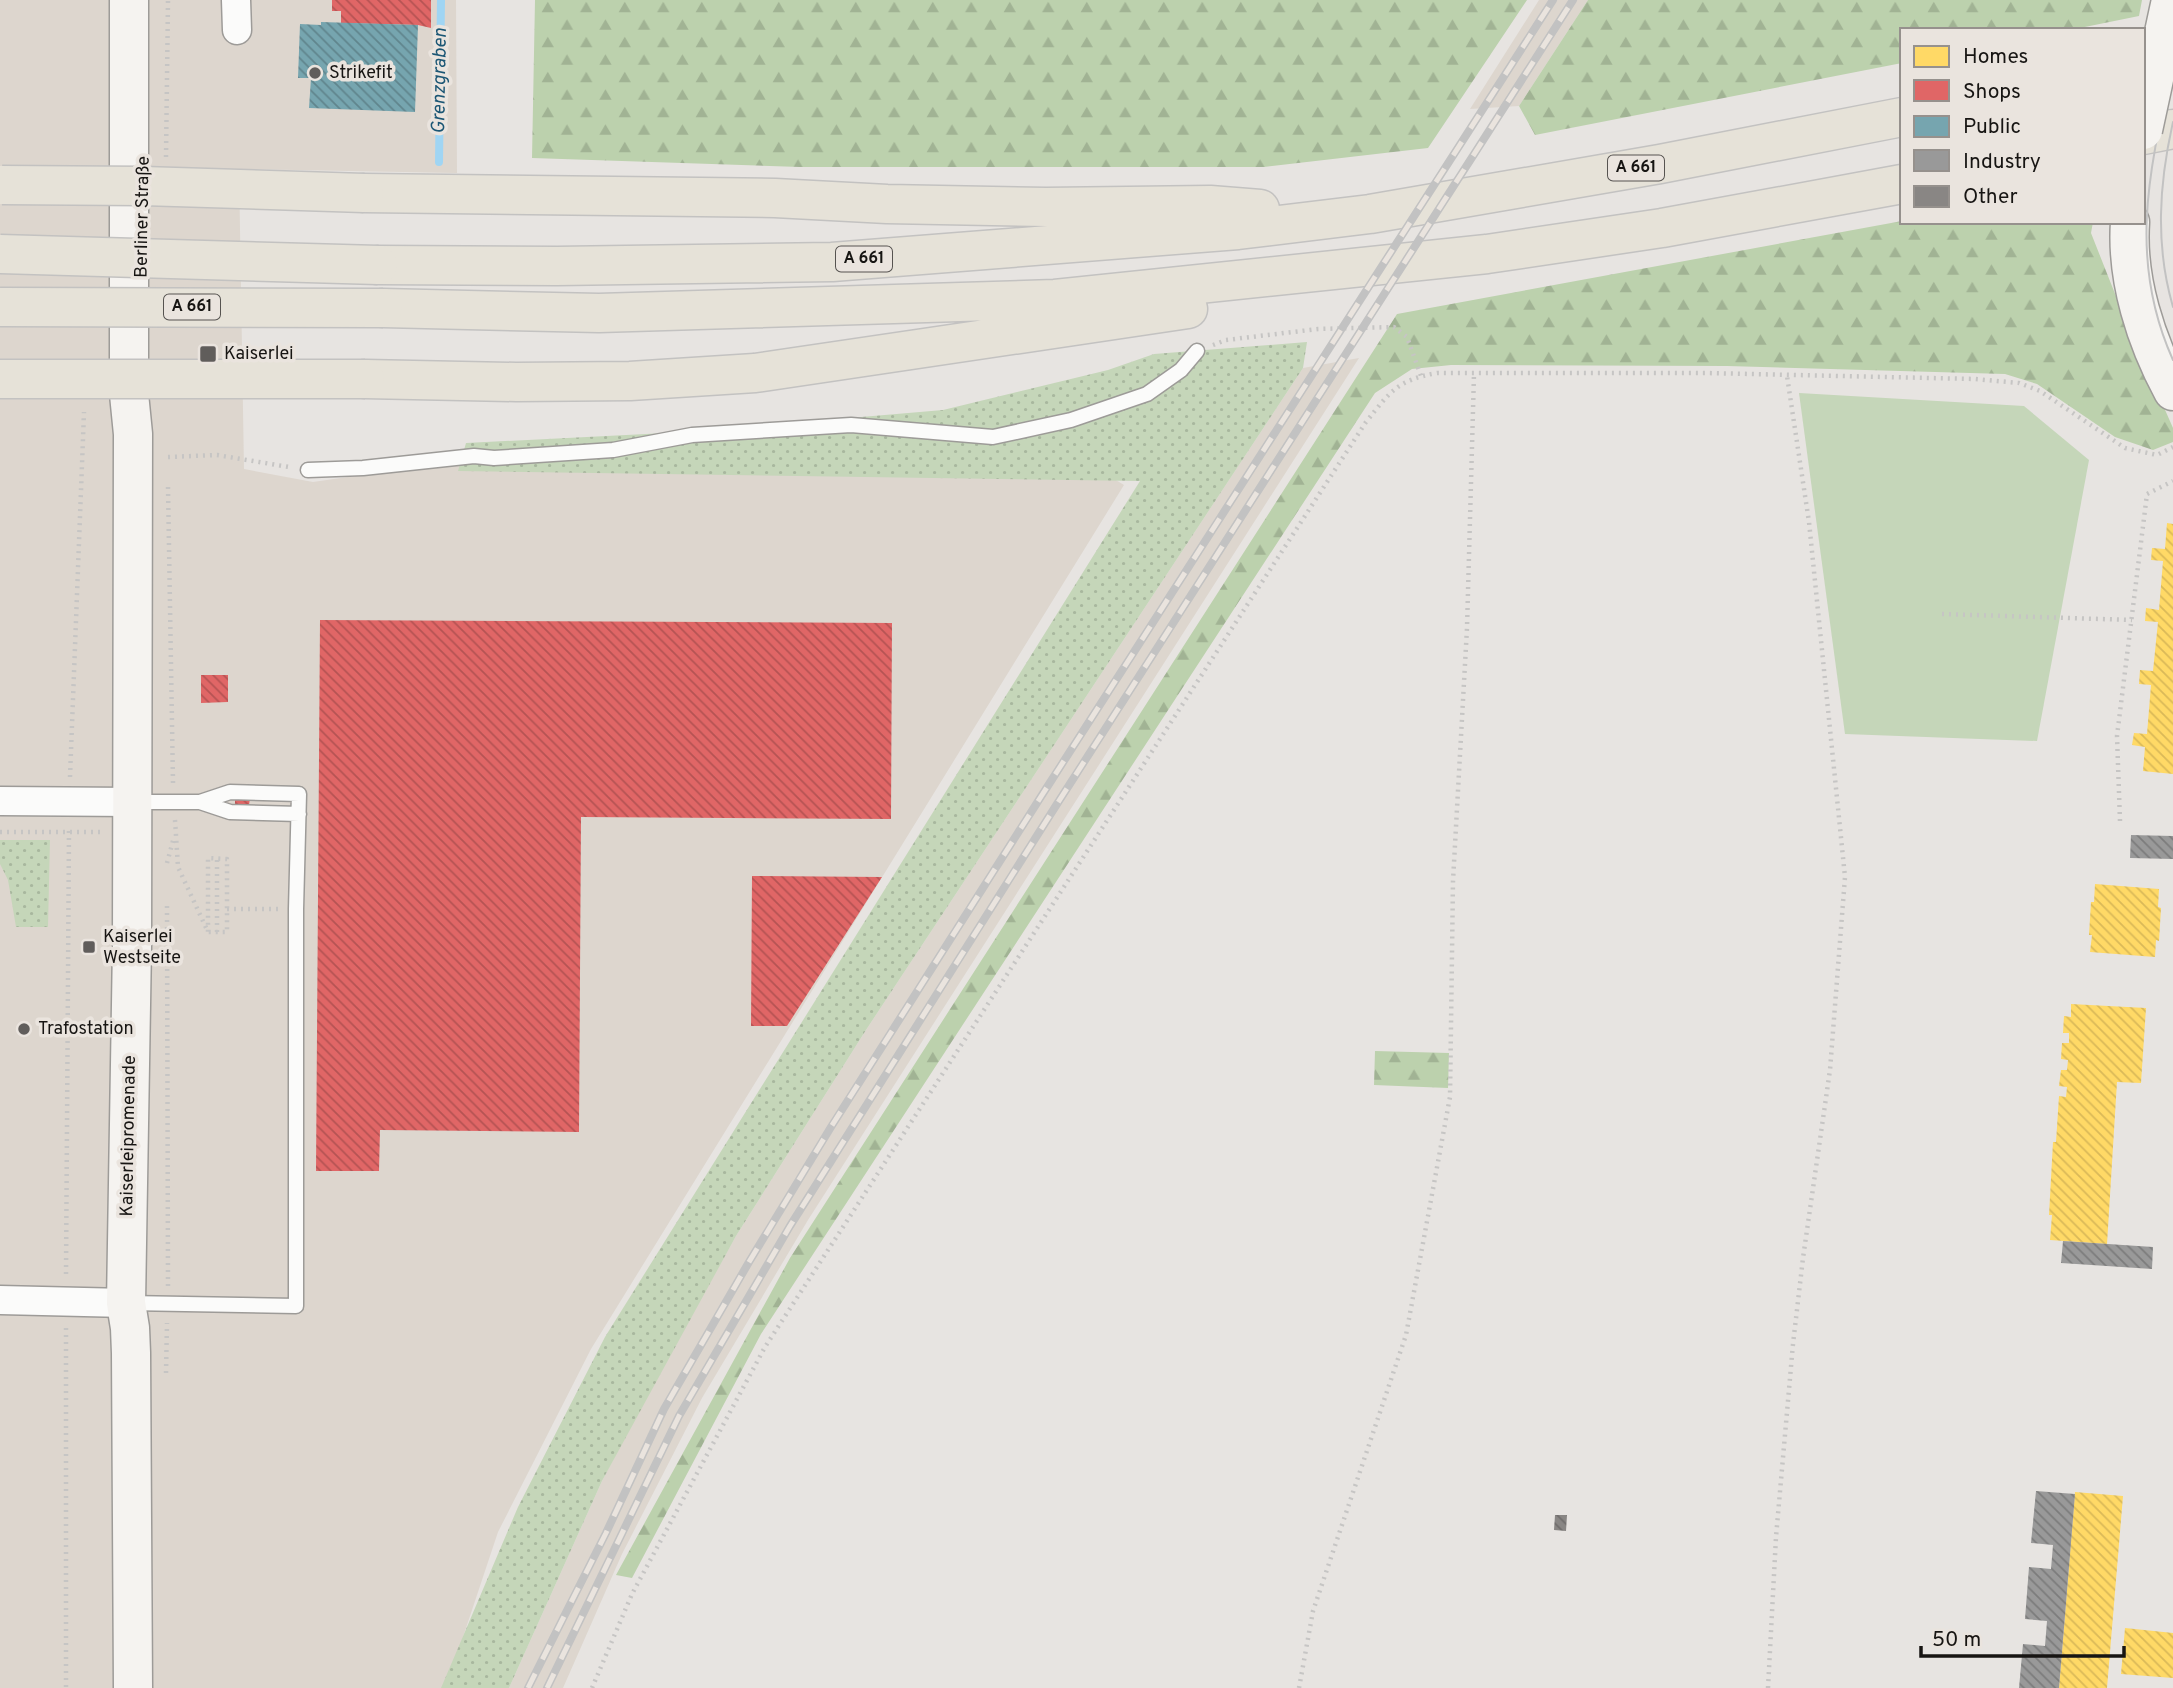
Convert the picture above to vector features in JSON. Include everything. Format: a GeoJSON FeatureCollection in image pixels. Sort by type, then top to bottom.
{"type":"FeatureCollection","features":[{"type":"Feature","properties":{"kind":"highway"},"geometry":{"type":"LineString","coordinates":[[2145,67],[2173,60]]}},
{"type":"Feature","properties":{"kind":"highway","name":"A 661"},"geometry":{"type":"LineString","coordinates":[[0,254],[378,265],[557,266],[832,262],[1238,230],[1349,216],[1660,164],[1900,117]]}},
{"type":"Feature","properties":{"kind":"highway"},"geometry":{"type":"LineString","coordinates":[[2145,133],[2173,129]]}},
{"type":"Feature","properties":{"kind":"highway","name":"A 661"},"geometry":{"type":"LineString","coordinates":[[0,307],[383,308],[600,313],[1055,299],[1487,254],[1662,228],[1900,184]]}},
{"type":"Feature","properties":{"kind":"highway","name":"A 661"},"geometry":{"type":"LineString","coordinates":[[0,185],[775,198],[887,205],[1210,205],[1349,216]]}},
{"type":"Feature","properties":{"kind":"highway","name":"A 661"},"geometry":{"type":"LineString","coordinates":[[0,379],[365,379],[516,382],[630,380],[755,373],[1170,313],[1268,292],[1353,269]]}},
{"type":"Feature","properties":{"kind":"main road","name":"Berliner Straße"},"geometry":{"type":"LineString","coordinates":[[129,0],[129,394],[133,434],[132,802]]}},
{"type":"Feature","properties":{"kind":"main road","name":"Berliner Straße"},"geometry":{"type":"LineString","coordinates":[[133,434],[140,394],[145,0]]}},
{"type":"Feature","properties":{"kind":"main road"},"geometry":{"type":"LineString","coordinates":[[2145,124],[2171,0]]}},
{"type":"Feature","properties":{"kind":"main road"},"geometry":{"type":"LineString","coordinates":[[2130,224],[2131,263],[2141,315],[2158,363],[2173,391]]}},
{"type":"Feature","properties":{"kind":"main road","name":"Kaiserleipromenade"},"geometry":{"type":"LineString","coordinates":[[132,802],[126,1303],[131,1340],[133,1688]]}},
{"type":"Feature","properties":{"kind":"main road","name":"Kaiserleipromenade"},"geometry":{"type":"LineString","coordinates":[[111,1688],[114,1362],[126,1303]]}},
{"type":"Feature","properties":{"kind":"street"},"geometry":{"type":"LineString","coordinates":[[236,0],[237,30]]}},
{"type":"Feature","properties":{"kind":"street"},"geometry":{"type":"LineString","coordinates":[[0,802],[132,802]]}},
{"type":"Feature","properties":{"kind":"street"},"geometry":{"type":"LineString","coordinates":[[0,1300],[126,1303]]}},
{"type":"Feature","properties":{"kind":"lane"},"geometry":{"type":"LineString","coordinates":[[308,470],[363,468],[474,456],[494,458],[613,450],[692,435],[851,425],[993,437],[1071,420],[1147,394],[1181,370],[1197,351]]}},
{"type":"Feature","properties":{"kind":"lane"},"geometry":{"type":"LineString","coordinates":[[126,1303],[296,1306],[296,909],[299,793],[230,792],[200,802],[132,802]]}},
{"type":"Feature","properties":{"kind":"lane"},"geometry":{"type":"LineString","coordinates":[[200,802],[230,812],[299,814]]}},
{"type":"Feature","properties":{"kind":"path"},"geometry":{"type":"LineString","coordinates":[[1197,351],[1226,340],[1318,330],[1394,327],[1407,337],[1421,376]]}},
{"type":"Feature","properties":{"kind":"path"},"geometry":{"type":"LineString","coordinates":[[592,1688],[632,1594],[765,1348],[1366,422],[1392,389],[1421,376],[1437,373],[1706,373],[1975,379],[2019,383],[2040,391],[2125,448],[2157,454],[2173,447]]}},
{"type":"Feature","properties":{"kind":"path"},"geometry":{"type":"LineString","coordinates":[[1299,1688],[1312,1611],[1406,1335],[1450,1097],[1453,881],[1467,628],[1474,374]]}},
{"type":"Feature","properties":{"kind":"path"},"geometry":{"type":"LineString","coordinates":[[1768,1688],[1776,1537],[1793,1344],[1830,1070],[1845,877],[1809,522],[1787,376]]}},
{"type":"Feature","properties":{"kind":"path"},"geometry":{"type":"LineString","coordinates":[[168,457],[217,455],[308,470]]}},
{"type":"Feature","properties":{"kind":"path"},"geometry":{"type":"LineString","coordinates":[[2120,821],[2117,736],[2147,494],[2173,481]]}},
{"type":"Feature","properties":{"kind":"path"},"geometry":{"type":"LineString","coordinates":[[168,484],[172,768]]}},
{"type":"Feature","properties":{"kind":"path"},"geometry":{"type":"LineString","coordinates":[[1942,614],[2132,620]]}},
{"type":"Feature","properties":{"kind":"path"},"geometry":{"type":"LineString","coordinates":[[0,832],[95,832]]}},
{"type":"Feature","properties":{"kind":"path"},"geometry":{"type":"LineString","coordinates":[[66,1688],[69,832]]}},
{"type":"Feature","properties":{"kind":"path"},"geometry":{"type":"LineString","coordinates":[[167,876],[167,863],[176,833],[178,867],[208,932]]}},
{"type":"Feature","properties":{"kind":"path"},"geometry":{"type":"LineString","coordinates":[[208,859],[227,859],[227,932],[208,932],[208,859]]}},
{"type":"Feature","properties":{"kind":"path"},"geometry":{"type":"LineString","coordinates":[[217,859],[217,932]]}},
{"type":"Feature","properties":{"kind":"path"},"geometry":{"type":"LineString","coordinates":[[166,1383],[167,904]]}},
{"type":"Feature","properties":{"kind":"path"},"geometry":{"type":"LineString","coordinates":[[227,909],[296,909]]}},
{"type":"Feature","properties":{"kind":"shaded area"},"geometry":{"type":"Polygon","coordinates":[[[0,0],[456,0],[457,173],[239,169],[244,469],[313,482],[460,461],[1073,454],[1124,485],[591,1349],[498,1532],[446,1688],[0,1688],[0,0]]]}},
{"type":"Feature","properties":{"kind":"shaded area"},"geometry":{"type":"Polygon","coordinates":[[[1539,0],[1588,0],[1519,106],[1470,109],[1539,0]]]}},
{"type":"Feature","properties":{"kind":"shaded area"},"geometry":{"type":"Polygon","coordinates":[[[1359,358],[808,1220],[702,1398],[622,1554],[563,1688],[509,1688],[602,1481],[666,1360],[736,1236],[866,1030],[1303,368],[1359,358]]]}},
{"type":"Feature","properties":{"kind":"green space"},"geometry":{"type":"Polygon","coordinates":[[[535,0],[1527,0],[1428,148],[1264,167],[800,167],[532,158],[535,0]]]}},
{"type":"Feature","properties":{"kind":"green space"},"geometry":{"type":"Polygon","coordinates":[[[1588,0],[2142,0],[2139,16],[2080,28],[1900,28],[1900,63],[1535,135],[1519,106],[1588,0]]]}},
{"type":"Feature","properties":{"kind":"green space"},"geometry":{"type":"Polygon","coordinates":[[[1900,221],[1900,224],[2093,224],[2091,233],[2173,428],[2173,442],[2153,450],[2115,437],[2037,384],[2005,374],[1727,366],[1451,365],[1412,369],[1375,393],[761,1334],[632,1578],[616,1575],[790,1258],[1397,314],[1900,221]]]}},
{"type":"Feature","properties":{"kind":"green space"},"geometry":{"type":"Polygon","coordinates":[[[1307,342],[1303,368],[866,1030],[736,1236],[602,1481],[509,1688],[441,1688],[518,1507],[605,1337],[1140,481],[458,471],[466,443],[685,432],[943,410],[1108,370],[1154,354],[1307,342]]]}},
{"type":"Feature","properties":{"kind":"green space"},"geometry":{"type":"Polygon","coordinates":[[[1799,393],[2024,406],[2089,460],[2037,741],[1845,734],[1799,393]]]}},
{"type":"Feature","properties":{"kind":"green space"},"geometry":{"type":"Polygon","coordinates":[[[0,840],[50,840],[48,927],[16,927],[8,880],[0,864],[0,840]]]}},
{"type":"Feature","properties":{"kind":"green space"},"geometry":{"type":"Polygon","coordinates":[[[1375,1051],[1449,1053],[1448,1088],[1374,1085],[1375,1051]]]}},
{"type":"Feature","properties":{"kind":"building: Homes"},"geometry":{"type":"Polygon","coordinates":[[[2167,523],[2173,524],[2173,774],[2143,771],[2145,747],[2132,745],[2134,733],[2147,734],[2151,685],[2139,684],[2140,670],[2153,671],[2158,622],[2145,621],[2146,608],[2159,610],[2163,561],[2151,560],[2152,548],[2165,549],[2167,523]]]}},
{"type":"Feature","properties":{"kind":"building: Homes"},"geometry":{"type":"Polygon","coordinates":[[[2095,884],[2159,889],[2158,907],[2161,908],[2155,957],[2090,952],[2091,902],[2094,902],[2095,884]]]}},
{"type":"Feature","properties":{"kind":"building: Homes"},"geometry":{"type":"Polygon","coordinates":[[[2071,1004],[2146,1008],[2141,1083],[2117,1082],[2107,1244],[2050,1240],[2053,1142],[2056,1142],[2059,1096],[2066,1097],[2067,1087],[2059,1086],[2061,1070],[2067,1070],[2068,1060],[2061,1059],[2062,1043],[2069,1043],[2069,1033],[2063,1033],[2064,1016],[2071,1017],[2071,1004]]]}},
{"type":"Feature","properties":{"kind":"building: Homes"},"geometry":{"type":"Polygon","coordinates":[[[2075,1492],[2123,1496],[2107,1688],[2059,1688],[2075,1492]]]}},
{"type":"Feature","properties":{"kind":"building: Homes"},"geometry":{"type":"Polygon","coordinates":[[[2125,1628],[2173,1633],[2173,1678],[2121,1674],[2125,1628]]]}},
{"type":"Feature","properties":{"kind":"building: Shops"},"geometry":{"type":"Polygon","coordinates":[[[332,0],[431,0],[431,28],[418,25],[341,23],[341,11],[332,11],[332,0]]]}},
{"type":"Feature","properties":{"kind":"building: Shops"},"geometry":{"type":"Polygon","coordinates":[[[320,620],[892,623],[891,819],[581,817],[579,1132],[380,1130],[379,1171],[316,1171],[320,620]]]}},
{"type":"Feature","properties":{"kind":"building: Shops"},"geometry":{"type":"Polygon","coordinates":[[[201,675],[228,675],[228,702],[201,703],[201,675]]]}},
{"type":"Feature","properties":{"kind":"building: Shops"},"geometry":{"type":"Polygon","coordinates":[[[235,798],[250,798],[249,805],[235,804],[235,798]]]}},
{"type":"Feature","properties":{"kind":"building: Shops"},"geometry":{"type":"Polygon","coordinates":[[[752,876],[882,877],[787,1026],[751,1026],[752,876]]]}},
{"type":"Feature","properties":{"kind":"building: Shops","name":"Trafostation"},"geometry":{"type":"Polygon","coordinates":[[[18,1024],[30,1024],[30,1034],[18,1034],[18,1024]]]}},
{"type":"Feature","properties":{"kind":"building: Public"},"geometry":{"type":"Polygon","coordinates":[[[321,22],[418,25],[415,112],[309,108],[311,78],[298,78],[300,24],[321,25],[321,22]]]}},
{"type":"Feature","properties":{"kind":"building: Industry"},"geometry":{"type":"Polygon","coordinates":[[[2131,835],[2173,836],[2173,859],[2130,858],[2131,835]]]}},
{"type":"Feature","properties":{"kind":"building: Industry"},"geometry":{"type":"Polygon","coordinates":[[[2063,1241],[2153,1247],[2152,1269],[2061,1263],[2063,1241]]]}},
{"type":"Feature","properties":{"kind":"building: Industry"},"geometry":{"type":"Polygon","coordinates":[[[2036,1491],[2075,1494],[2059,1688],[2019,1688],[2023,1644],[2045,1646],[2047,1621],[2025,1619],[2029,1567],[2051,1569],[2053,1545],[2031,1543],[2036,1491]]]}},
{"type":"Feature","properties":{"kind":"building: Other"},"geometry":{"type":"Polygon","coordinates":[[[1555,1515],[1567,1515],[1566,1531],[1554,1530],[1555,1515]]]}},
{"type":"Feature","properties":{"kind":"waterway","name":"Grenzgraben"},"geometry":{"type":"LineString","coordinates":[[439,162],[441,0]]}},
{"type":"Feature","properties":{"kind":"tram line"},"geometry":{"type":"LineString","coordinates":[[2173,63],[2157,139],[2147,212],[2150,285],[2159,322],[2173,360]]}},
{"type":"Feature","properties":{"kind":"tram line"},"geometry":{"type":"LineString","coordinates":[[2173,122],[2161,214],[2163,261],[2173,307]]}},
{"type":"Feature","properties":{"kind":"railway"},"geometry":{"type":"LineString","coordinates":[[528,1688],[606,1533],[664,1409],[749,1262],[831,1127],[1042,795],[1553,0]]}},
{"type":"Feature","properties":{"kind":"railway"},"geometry":{"type":"LineString","coordinates":[[547,1688],[679,1416],[790,1226],[1057,804],[1573,0]]}},
{"type":"Feature","properties":{"kind":"place","name":"Strikefit"},"geometry":{"type":"Point","coordinates":[315,73]}},
{"type":"Feature","properties":{"kind":"place","name":"Kaiserlei"},"geometry":{"type":"Point","coordinates":[208,354]}},
{"type":"Feature","properties":{"kind":"place","name":"Kaiserlei Westseite"},"geometry":{"type":"Point","coordinates":[89,947]}},
{"type":"Feature","properties":{"kind":"place","name":"Trafostation"},"geometry":{"type":"Point","coordinates":[24,1029]}}]}
